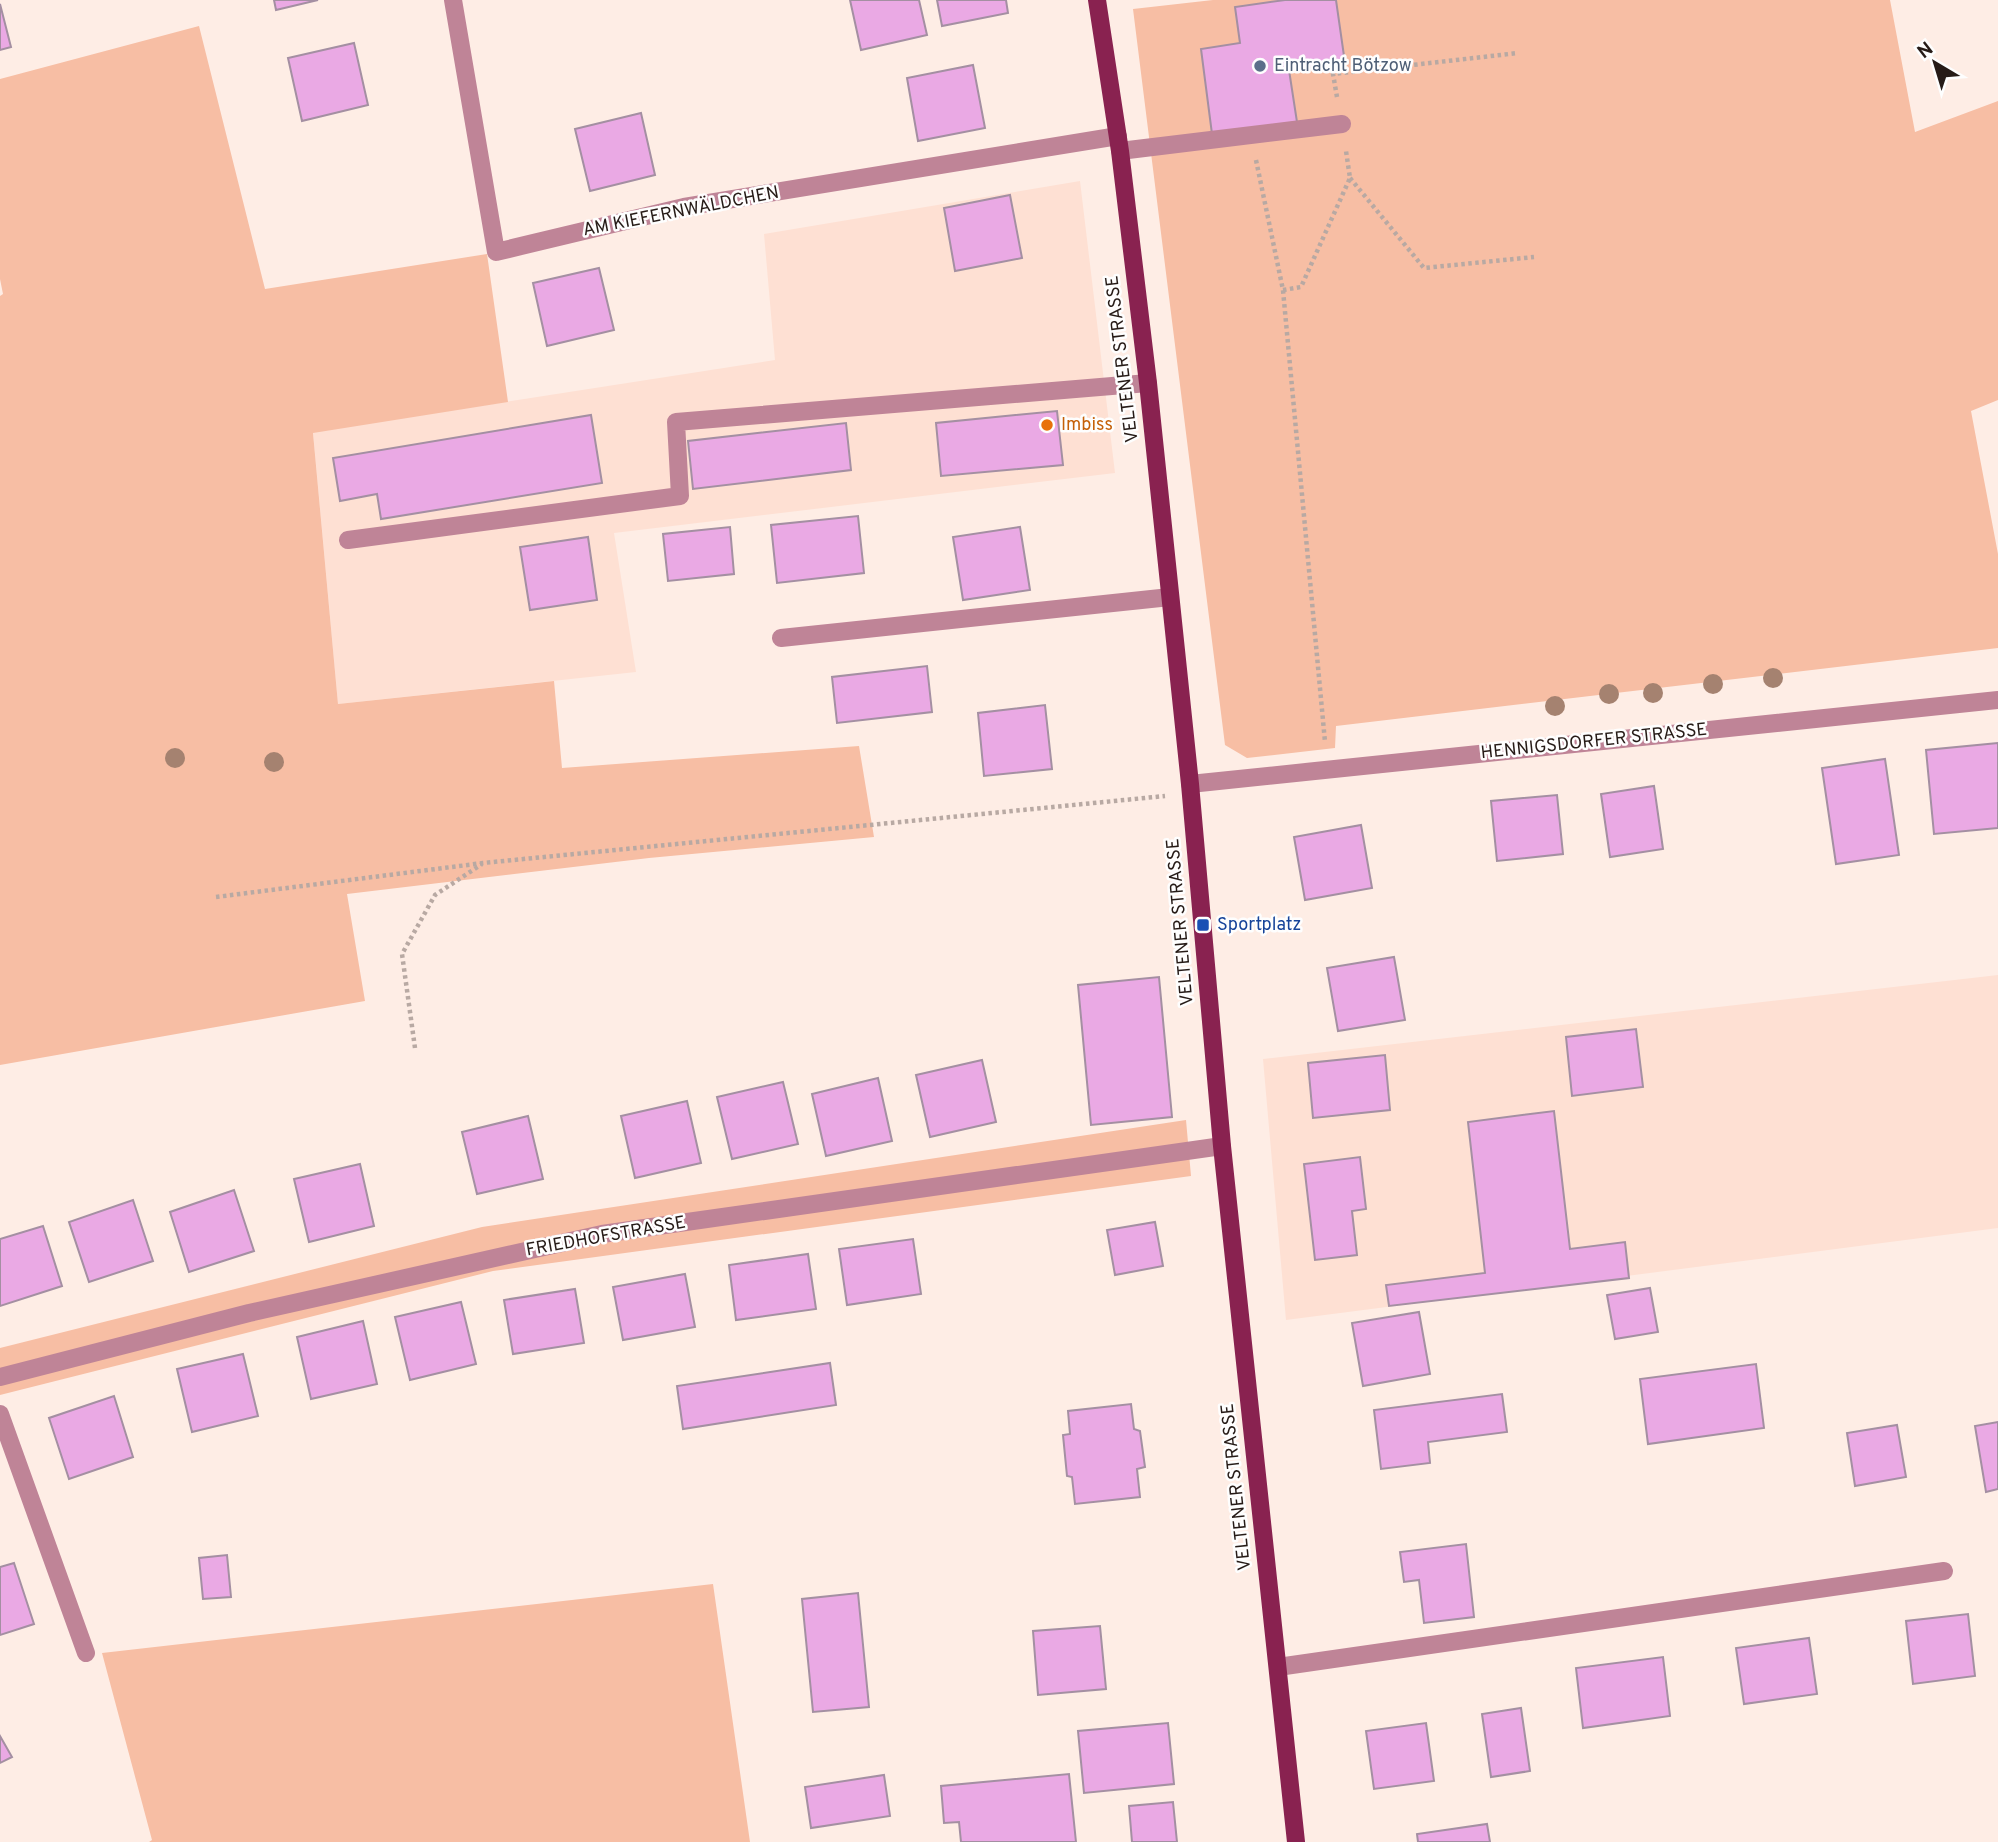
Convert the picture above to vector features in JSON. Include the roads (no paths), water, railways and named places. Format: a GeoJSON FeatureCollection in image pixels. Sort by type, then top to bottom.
{"type":"FeatureCollection","features":[{"type":"Feature","properties":{"kind":"main road","name":"VELTENER STRASSE"},"geometry":{"type":"LineString","coordinates":[[1097,0],[1119,144],[1148,383],[1190,789],[1222,1146],[1296,1842]]}},
{"type":"Feature","properties":{"kind":"street","name":"AM KIEFERNWÄLDCHEN"},"geometry":{"type":"LineString","coordinates":[[453,0],[496,252],[684,207],[1119,144]]}},
{"type":"Feature","properties":{"kind":"street"},"geometry":{"type":"LineString","coordinates":[[1119,144],[1251,135],[1342,124]]}},
{"type":"Feature","properties":{"kind":"street"},"geometry":{"type":"LineString","coordinates":[[348,540],[680,496],[676,422],[1148,383]]}},
{"type":"Feature","properties":{"kind":"street"},"geometry":{"type":"LineString","coordinates":[[781,638],[1170,597]]}},
{"type":"Feature","properties":{"kind":"street","name":"HENNIGSDORFER STRASSE"},"geometry":{"type":"LineString","coordinates":[[1190,789],[1327,769],[1998,700]]}},
{"type":"Feature","properties":{"kind":"street","name":"FRIEDHOFSTRASSE"},"geometry":{"type":"LineString","coordinates":[[0,1377],[249,1313],[602,1234],[1222,1146]]}},
{"type":"Feature","properties":{"kind":"street"},"geometry":{"type":"LineString","coordinates":[[0,1414],[86,1653]]}},
{"type":"Feature","properties":{"kind":"street"},"geometry":{"type":"LineString","coordinates":[[1278,1667],[1944,1571]]}},
{"type":"Feature","properties":{"kind":"place","name":"Eintracht Bötzow"},"geometry":{"type":"Point","coordinates":[1260,66]}},
{"type":"Feature","properties":{"kind":"place","name":"Imbiss"},"geometry":{"type":"Point","coordinates":[1047,425]}},
{"type":"Feature","properties":{"kind":"place","name":"Sportplatz"},"geometry":{"type":"Point","coordinates":[1203,925]}}]}
